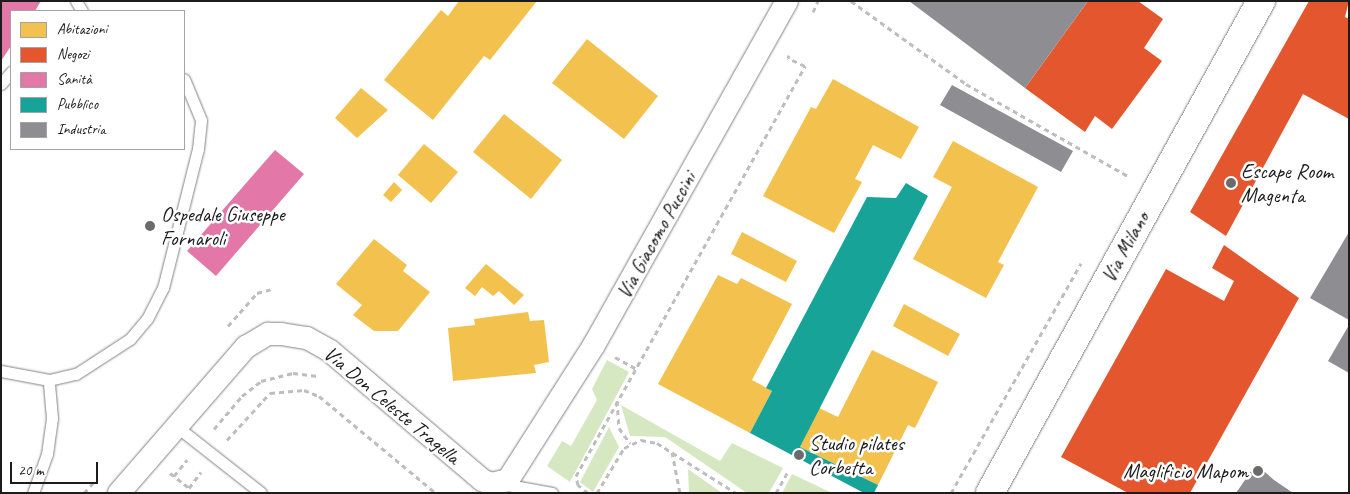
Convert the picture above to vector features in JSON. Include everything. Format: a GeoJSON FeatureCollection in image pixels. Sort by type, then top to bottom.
{"type":"FeatureCollection","features":[{"type":"Feature","properties":{"kind":"street","name":"Via Giacomo Puccini"},"geometry":{"type":"LineString","coordinates":[[495,489],[521,466],[594,345],[787,1]]}},
{"type":"Feature","properties":{"kind":"street","name":"Via Milano"},"geometry":{"type":"LineString","coordinates":[[990,493],[1261,1]]}},
{"type":"Feature","properties":{"kind":"street","name":"Via Don Celeste Tragella"},"geometry":{"type":"LineString","coordinates":[[176,426],[246,347],[268,334],[294,335],[330,351],[495,489]]}},
{"type":"Feature","properties":{"kind":"street"},"geometry":{"type":"LineString","coordinates":[[119,493],[176,426]]}},
{"type":"Feature","properties":{"kind":"lane"},"geometry":{"type":"LineString","coordinates":[[1,84],[10,73]]}},
{"type":"Feature","properties":{"kind":"lane"},"geometry":{"type":"LineString","coordinates":[[1,371],[49,380],[76,374],[130,339],[163,288],[198,149],[201,120],[185,81]]}},
{"type":"Feature","properties":{"kind":"lane"},"geometry":{"type":"LineString","coordinates":[[33,493],[51,427],[49,380]]}},
{"type":"Feature","properties":{"kind":"lane"},"geometry":{"type":"LineString","coordinates":[[176,426],[261,493]]}},
{"type":"Feature","properties":{"kind":"lane"},"geometry":{"type":"LineString","coordinates":[[495,489],[552,493]]}},
{"type":"Feature","properties":{"kind":"path"},"geometry":{"type":"LineString","coordinates":[[811,14],[818,1]]}},
{"type":"Feature","properties":{"kind":"path"},"geometry":{"type":"LineString","coordinates":[[851,1],[966,84],[1130,177]]}},
{"type":"Feature","properties":{"kind":"path"},"geometry":{"type":"LineString","coordinates":[[588,493],[578,485],[576,476],[617,398],[805,66],[788,58],[792,49]]}},
{"type":"Feature","properties":{"kind":"path"},"geometry":{"type":"LineString","coordinates":[[210,434],[242,396],[261,381],[293,373],[321,377]]}},
{"type":"Feature","properties":{"kind":"path"},"geometry":{"type":"LineString","coordinates":[[192,453],[174,476],[189,488],[214,455],[270,393],[299,389],[320,396],[436,493]]}},
{"type":"Feature","properties":{"kind":"path"},"geometry":{"type":"LineString","coordinates":[[617,398],[618,428],[630,443]]}},
{"type":"Feature","properties":{"kind":"path"},"geometry":{"type":"LineString","coordinates":[[597,493],[630,443],[649,440],[671,451],[736,493]]}},
{"type":"Feature","properties":{"kind":"path"},"geometry":{"type":"LineString","coordinates":[[671,451],[680,493]]}},
{"type":"Feature","properties":{"kind":"path"},"geometry":{"type":"LineString","coordinates":[[776,493],[788,471]]}},
{"type":"Feature","properties":{"kind":"green space"},"geometry":{"type":"Polygon","coordinates":[[[607,360],[629,372],[570,482],[547,466],[562,441],[571,446],[597,400],[592,389],[607,360]]]}},
{"type":"Feature","properties":{"kind":"green space"},"geometry":{"type":"Polygon","coordinates":[[[621,405],[720,461],[732,443],[783,468],[769,493],[747,493],[665,437],[630,436],[621,405]]]}},
{"type":"Feature","properties":{"kind":"green space"},"geometry":{"type":"Polygon","coordinates":[[[609,427],[619,447],[593,492],[580,482],[609,427]]]}},
{"type":"Feature","properties":{"kind":"green space"},"geometry":{"type":"Polygon","coordinates":[[[688,469],[722,493],[689,493],[688,469]]]}},
{"type":"Feature","properties":{"kind":"green space"},"geometry":{"type":"Polygon","coordinates":[[[792,474],[832,493],[782,493],[792,474]]]}},
{"type":"Feature","properties":{"kind":"building: Abitazioni"},"geometry":{"type":"Polygon","coordinates":[[[459,1],[537,1],[490,60],[484,56],[433,120],[384,80],[441,10],[448,16],[459,1]]]}},
{"type":"Feature","properties":{"kind":"building: Abitazioni"},"geometry":{"type":"Polygon","coordinates":[[[587,39],[658,96],[624,139],[552,83],[587,39]]]}},
{"type":"Feature","properties":{"kind":"building: Abitazioni"},"geometry":{"type":"Polygon","coordinates":[[[833,79],[919,127],[901,159],[873,145],[855,179],[862,182],[834,233],[763,196],[811,107],[816,109],[833,79]]]}},
{"type":"Feature","properties":{"kind":"building: Abitazioni"},"geometry":{"type":"Polygon","coordinates":[[[361,88],[388,110],[357,138],[335,118],[361,88]]]}},
{"type":"Feature","properties":{"kind":"building: Abitazioni"},"geometry":{"type":"Polygon","coordinates":[[[504,114],[562,160],[531,199],[473,152],[504,114]]]}},
{"type":"Feature","properties":{"kind":"building: Abitazioni"},"geometry":{"type":"Polygon","coordinates":[[[953,141],[1038,187],[998,262],[1004,265],[986,298],[913,259],[952,187],[933,177],[953,141]]]}},
{"type":"Feature","properties":{"kind":"building: Abitazioni"},"geometry":{"type":"Polygon","coordinates":[[[424,144],[458,172],[431,203],[398,175],[424,144]]]}},
{"type":"Feature","properties":{"kind":"building: Abitazioni"},"geometry":{"type":"Polygon","coordinates":[[[394,182],[402,190],[391,202],[383,195],[394,182]]]}},
{"type":"Feature","properties":{"kind":"building: Abitazioni"},"geometry":{"type":"Polygon","coordinates":[[[742,232],[797,261],[786,282],[731,254],[742,232]]]}},
{"type":"Feature","properties":{"kind":"building: Abitazioni"},"geometry":{"type":"Polygon","coordinates":[[[374,239],[407,265],[403,271],[430,292],[398,331],[374,331],[353,315],[362,305],[336,284],[374,239]]]}},
{"type":"Feature","properties":{"kind":"building: Abitazioni"},"geometry":{"type":"Polygon","coordinates":[[[486,264],[524,295],[514,305],[499,291],[493,296],[482,287],[475,296],[465,288],[486,264]]]}},
{"type":"Feature","properties":{"kind":"building: Abitazioni"},"geometry":{"type":"Polygon","coordinates":[[[718,275],[737,284],[741,278],[792,304],[752,380],[772,391],[750,433],[658,384],[718,275]]]}},
{"type":"Feature","properties":{"kind":"building: Abitazioni"},"geometry":{"type":"Polygon","coordinates":[[[904,304],[960,334],[948,356],[893,326],[904,304]]]}},
{"type":"Feature","properties":{"kind":"building: Abitazioni"},"geometry":{"type":"Polygon","coordinates":[[[528,312],[530,321],[544,320],[549,362],[534,365],[536,373],[453,381],[448,328],[475,325],[474,319],[528,312]]]}},
{"type":"Feature","properties":{"kind":"building: Abitazioni"},"geometry":{"type":"Polygon","coordinates":[[[872,350],[938,382],[915,428],[908,425],[878,485],[800,447],[819,408],[838,417],[872,350]]]}},
{"type":"Feature","properties":{"kind":"building: Negozi"},"geometry":{"type":"Polygon","coordinates":[[[1088,1],[1138,1],[1163,19],[1144,48],[1162,61],[1112,129],[1095,116],[1085,132],[1025,88],[1088,1]]]}},
{"type":"Feature","properties":{"kind":"building: Negozi"},"geometry":{"type":"Polygon","coordinates":[[[1309,1],[1349,1],[1345,17],[1349,19],[1349,119],[1303,94],[1226,236],[1190,212],[1309,1]]]}},
{"type":"Feature","properties":{"kind":"building: Negozi"},"geometry":{"type":"Polygon","coordinates":[[[1224,245],[1299,298],[1190,493],[1128,493],[1061,457],[1166,269],[1224,301],[1234,281],[1212,268],[1224,245]]]}},
{"type":"Feature","properties":{"kind":"building: Sanità"},"geometry":{"type":"Polygon","coordinates":[[[1,1],[41,1],[36,10],[10,10],[10,48],[1,61],[1,1]]]}},
{"type":"Feature","properties":{"kind":"building: Sanità"},"geometry":{"type":"Polygon","coordinates":[[[275,150],[304,174],[216,276],[187,251],[275,150]]]}},
{"type":"Feature","properties":{"kind":"building: Pubblico"},"geometry":{"type":"Polygon","coordinates":[[[906,183],[928,196],[800,447],[878,485],[874,493],[864,493],[750,433],[772,391],[766,388],[867,197],[896,198],[906,183]]]}},
{"type":"Feature","properties":{"kind":"building: Industria"},"geometry":{"type":"Polygon","coordinates":[[[909,1],[1088,1],[1025,88],[909,1]]]}},
{"type":"Feature","properties":{"kind":"building: Industria"},"geometry":{"type":"Polygon","coordinates":[[[952,85],[1073,151],[1061,172],[940,105],[952,85]]]}},
{"type":"Feature","properties":{"kind":"building: Industria"},"geometry":{"type":"Polygon","coordinates":[[[1349,232],[1349,320],[1310,298],[1349,232]]]}},
{"type":"Feature","properties":{"kind":"building: Industria"},"geometry":{"type":"Polygon","coordinates":[[[1349,325],[1349,373],[1328,361],[1349,325]]]}},
{"type":"Feature","properties":{"kind":"building: Industria","name":"Maglificio Mapom"},"geometry":{"type":"Polygon","coordinates":[[[1256,464],[1274,480],[1293,493],[1236,493],[1256,464]]]}},
{"type":"Feature","properties":{"kind":"place","name":"Escape Room Magenta"},"geometry":{"type":"Point","coordinates":[1231,183]}},
{"type":"Feature","properties":{"kind":"place","name":"Ospedale Giuseppe Fornaroli"},"geometry":{"type":"Point","coordinates":[150,226]}},
{"type":"Feature","properties":{"kind":"place","name":"Studio pilates Corbetta"},"geometry":{"type":"Point","coordinates":[799,455]}},
{"type":"Feature","properties":{"kind":"place","name":"Maglificio Mapom"},"geometry":{"type":"Point","coordinates":[1258,471]}}]}
